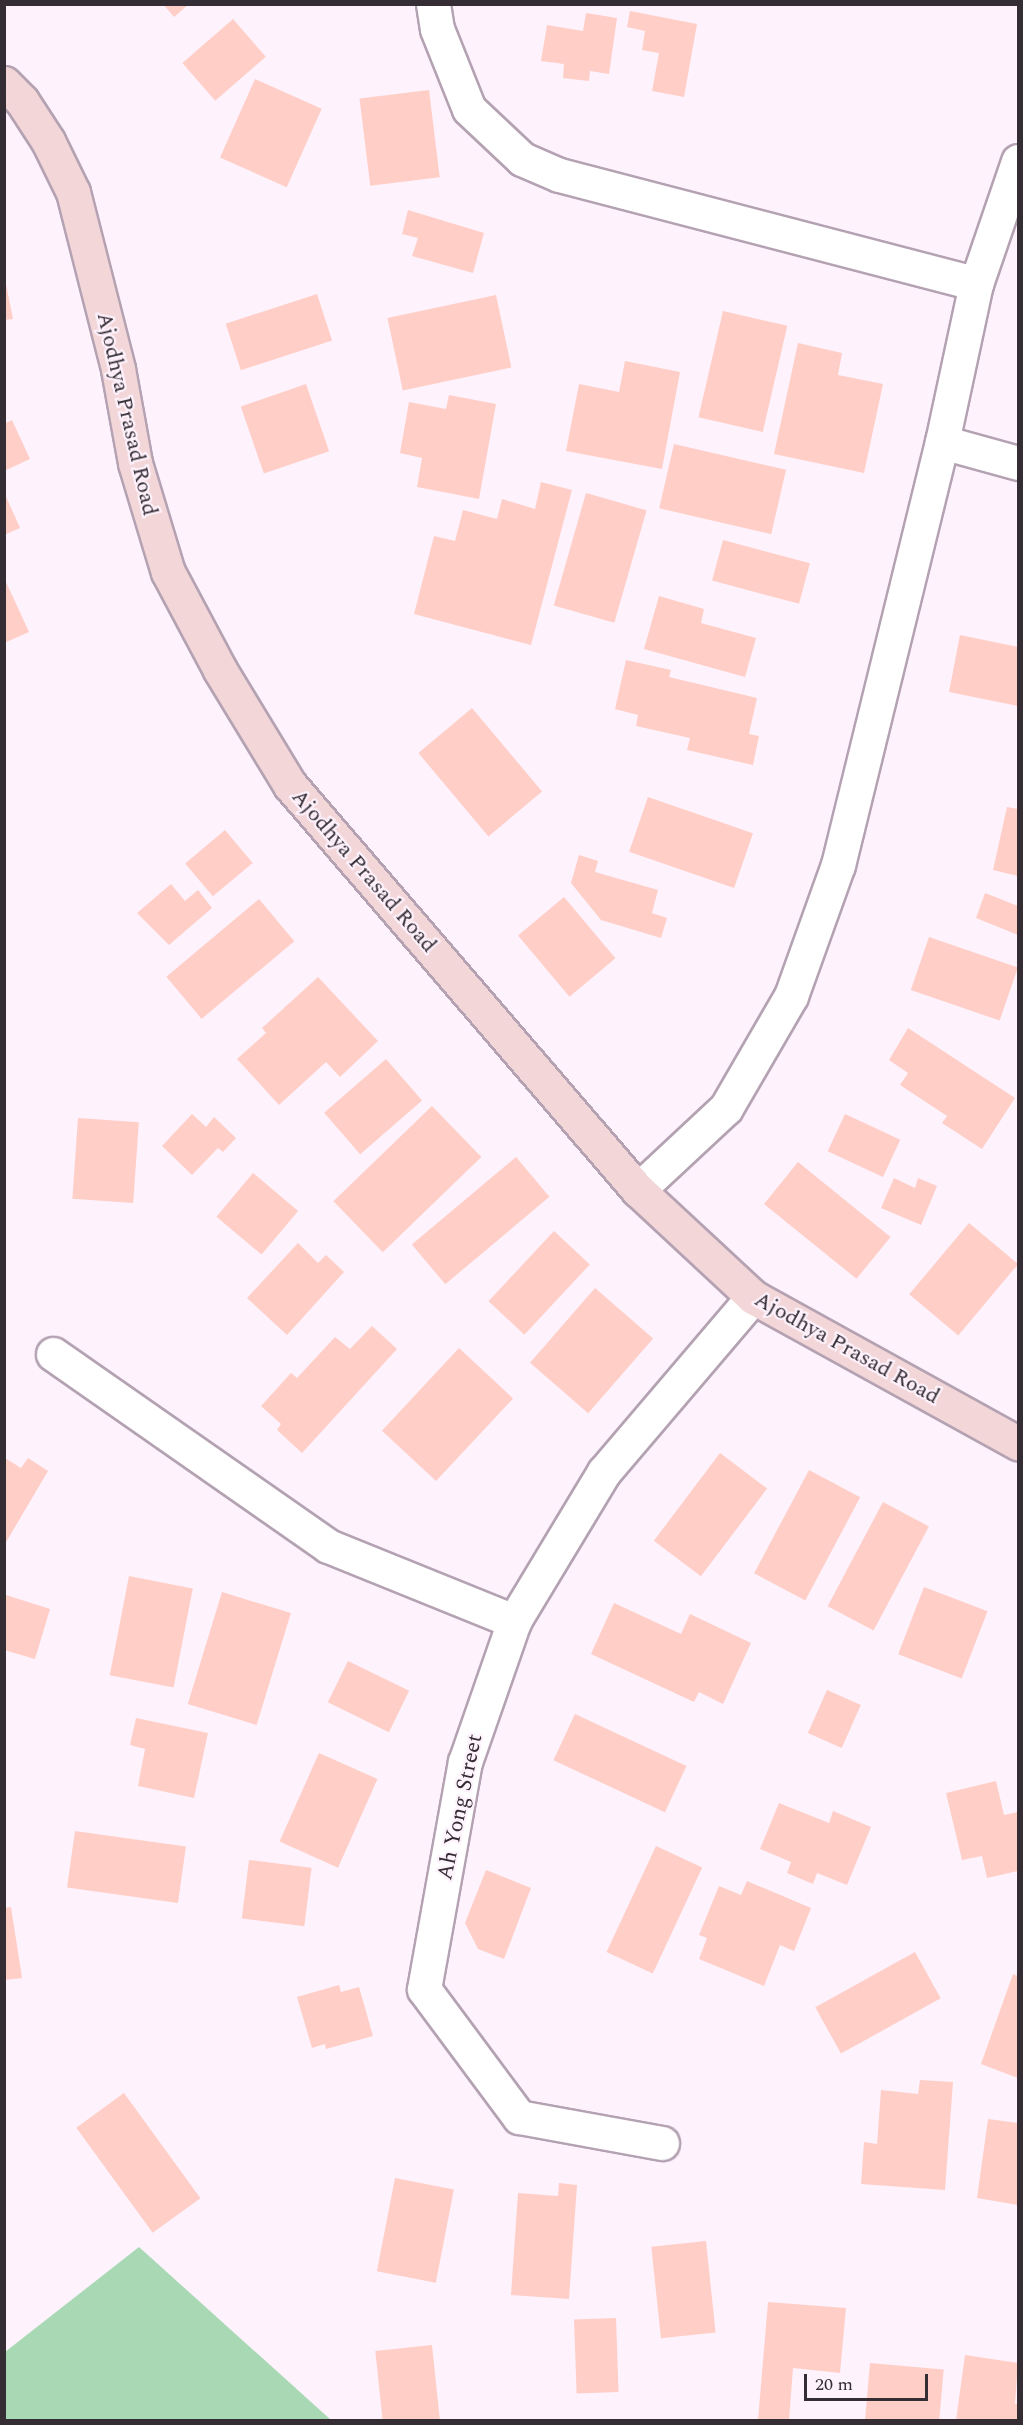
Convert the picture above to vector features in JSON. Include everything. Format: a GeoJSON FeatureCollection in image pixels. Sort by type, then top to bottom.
{"type":"FeatureCollection","features":[{"type":"Feature","properties":{"kind":"street"},"geometry":{"type":"LineString","coordinates":[[433,4],[437,29],[469,109],[522,159],[559,175],[976,284]]}},
{"type":"Feature","properties":{"kind":"street","name":"Ajodhya Prasad Road"},"geometry":{"type":"LineString","coordinates":[[4,83],[22,101],[48,141],[73,192],[118,369],[135,463],[168,572],[220,670],[290,785],[638,1190],[753,1297],[1018,1443]]}},
{"type":"Feature","properties":{"kind":"street"},"geometry":{"type":"LineString","coordinates":[[638,1190],[726,1108],[791,996],[838,865],[942,442],[976,284],[1018,161]]}},
{"type":"Feature","properties":{"kind":"street"},"geometry":{"type":"LineString","coordinates":[[942,442],[1018,463]]}},
{"type":"Feature","properties":{"kind":"street","name":"Ah Yong Street"},"geometry":{"type":"LineString","coordinates":[[662,2143],[519,2117],[424,1989],[465,1762],[514,1621],[603,1472],[753,1297]]}},
{"type":"Feature","properties":{"kind":"street"},"geometry":{"type":"LineString","coordinates":[[53,1354],[328,1546],[514,1621]]}},
{"type":"Feature","properties":{"kind":"green space"},"geometry":{"type":"Polygon","coordinates":[[[139,2247],[331,2420],[5,2420],[5,2352],[139,2247]]]}},
{"type":"Feature","properties":{"kind":"building"},"geometry":{"type":"Polygon","coordinates":[[[163,4],[189,4],[174,17],[163,4]]]}},
{"type":"Feature","properties":{"kind":"building"},"geometry":{"type":"Polygon","coordinates":[[[630,11],[697,24],[684,97],[652,91],[659,53],[642,50],[645,31],[627,27],[630,11]]]}},
{"type":"Feature","properties":{"kind":"building"},"geometry":{"type":"Polygon","coordinates":[[[586,13],[617,18],[609,74],[590,71],[589,81],[563,78],[564,64],[541,61],[547,25],[583,31],[586,13]]]}},
{"type":"Feature","properties":{"kind":"building"},"geometry":{"type":"Polygon","coordinates":[[[233,19],[266,57],[215,101],[182,63],[233,19]]]}},
{"type":"Feature","properties":{"kind":"building"},"geometry":{"type":"Polygon","coordinates":[[[255,79],[322,109],[287,187],[220,158],[255,79]]]}},
{"type":"Feature","properties":{"kind":"building"},"geometry":{"type":"Polygon","coordinates":[[[429,90],[440,177],[370,186],[360,99],[429,90]]]}},
{"type":"Feature","properties":{"kind":"building"},"geometry":{"type":"Polygon","coordinates":[[[408,210],[484,233],[473,273],[412,256],[418,238],[402,234],[408,210]]]}},
{"type":"Feature","properties":{"kind":"building"},"geometry":{"type":"Polygon","coordinates":[[[4,274],[13,319],[4,320],[4,274]]]}},
{"type":"Feature","properties":{"kind":"building"},"geometry":{"type":"Polygon","coordinates":[[[317,294],[332,341],[241,370],[226,324],[317,294]]]}},
{"type":"Feature","properties":{"kind":"building"},"geometry":{"type":"Polygon","coordinates":[[[496,295],[511,367],[403,390],[387,318],[496,295]]]}},
{"type":"Feature","properties":{"kind":"building"},"geometry":{"type":"Polygon","coordinates":[[[723,311],[787,326],[763,432],[698,417],[723,311]]]}},
{"type":"Feature","properties":{"kind":"building"},"geometry":{"type":"Polygon","coordinates":[[[798,343],[842,353],[838,375],[883,384],[864,473],[774,454],[798,343]]]}},
{"type":"Feature","properties":{"kind":"building"},"geometry":{"type":"Polygon","coordinates":[[[625,361],[680,372],[662,469],[566,451],[579,384],[619,392],[625,361]]]}},
{"type":"Feature","properties":{"kind":"building"},"geometry":{"type":"Polygon","coordinates":[[[306,384],[329,451],[264,474],[241,406],[306,384]]]}},
{"type":"Feature","properties":{"kind":"building"},"geometry":{"type":"Polygon","coordinates":[[[449,395],[496,404],[479,499],[417,487],[422,458],[400,453],[409,402],[446,409],[449,395]]]}},
{"type":"Feature","properties":{"kind":"building"},"geometry":{"type":"Polygon","coordinates":[[[12,420],[30,459],[4,471],[4,424],[12,420]]]}},
{"type":"Feature","properties":{"kind":"building"},"geometry":{"type":"Polygon","coordinates":[[[674,444],[786,470],[771,534],[659,508],[674,444]]]}},
{"type":"Feature","properties":{"kind":"building"},"geometry":{"type":"Polygon","coordinates":[[[541,482],[572,490],[531,645],[414,614],[434,536],[455,541],[463,510],[497,519],[502,499],[535,509],[541,482]]]}},
{"type":"Feature","properties":{"kind":"building"},"geometry":{"type":"Polygon","coordinates":[[[4,492],[20,528],[4,535],[4,492]]]}},
{"type":"Feature","properties":{"kind":"building"},"geometry":{"type":"Polygon","coordinates":[[[586,493],[647,510],[614,623],[554,605],[586,493]]]}},
{"type":"Feature","properties":{"kind":"building"},"geometry":{"type":"Polygon","coordinates":[[[723,540],[810,563],[799,604],[712,581],[723,540]]]}},
{"type":"Feature","properties":{"kind":"building"},"geometry":{"type":"Polygon","coordinates":[[[6,582],[29,632],[4,643],[4,583],[6,582]]]}},
{"type":"Feature","properties":{"kind":"building"},"geometry":{"type":"Polygon","coordinates":[[[659,596],[704,609],[701,623],[756,638],[745,677],[644,649],[659,596]]]}},
{"type":"Feature","properties":{"kind":"building"},"geometry":{"type":"Polygon","coordinates":[[[960,635],[1018,647],[1018,706],[949,692],[960,635]]]}},
{"type":"Feature","properties":{"kind":"building"},"geometry":{"type":"Polygon","coordinates":[[[626,660],[671,670],[669,677],[757,698],[749,734],[759,736],[753,765],[687,750],[690,738],[636,726],[638,715],[615,709],[626,660]]]}},
{"type":"Feature","properties":{"kind":"building"},"geometry":{"type":"Polygon","coordinates":[[[472,708],[542,791],[488,836],[418,753],[472,708]]]}},
{"type":"Feature","properties":{"kind":"building"},"geometry":{"type":"Polygon","coordinates":[[[648,797],[753,833],[734,888],[629,852],[648,797]]]}},
{"type":"Feature","properties":{"kind":"building"},"geometry":{"type":"Polygon","coordinates":[[[1007,807],[1018,809],[1018,876],[993,870],[1007,807]]]}},
{"type":"Feature","properties":{"kind":"building"},"geometry":{"type":"Polygon","coordinates":[[[225,830],[253,863],[213,896],[185,863],[225,830]]]}},
{"type":"Feature","properties":{"kind":"building"},"geometry":{"type":"Polygon","coordinates":[[[579,855],[598,861],[595,872],[658,890],[652,913],[667,918],[661,938],[601,920],[571,883],[579,855]]]}},
{"type":"Feature","properties":{"kind":"building"},"geometry":{"type":"Polygon","coordinates":[[[171,884],[185,901],[198,890],[212,908],[169,945],[137,913],[171,884]]]}},
{"type":"Feature","properties":{"kind":"building"},"geometry":{"type":"Polygon","coordinates":[[[985,893],[1018,906],[1018,935],[976,918],[985,893]]]}},
{"type":"Feature","properties":{"kind":"building"},"geometry":{"type":"Polygon","coordinates":[[[564,897],[615,958],[569,997],[518,936],[564,897]]]}},
{"type":"Feature","properties":{"kind":"building"},"geometry":{"type":"Polygon","coordinates":[[[259,899],[294,941],[202,1019],[166,977],[259,899]]]}},
{"type":"Feature","properties":{"kind":"building"},"geometry":{"type":"Polygon","coordinates":[[[929,937],[1018,968],[1000,1021],[911,990],[929,937]]]}},
{"type":"Feature","properties":{"kind":"building"},"geometry":{"type":"Polygon","coordinates":[[[318,977],[378,1041],[340,1077],[326,1062],[279,1105],[237,1059],[266,1033],[262,1028],[318,977]]]}},
{"type":"Feature","properties":{"kind":"building"},"geometry":{"type":"Polygon","coordinates":[[[908,1028],[1015,1098],[982,1149],[942,1123],[947,1116],[900,1085],[908,1073],[889,1060],[908,1028]]]}},
{"type":"Feature","properties":{"kind":"building"},"geometry":{"type":"Polygon","coordinates":[[[386,1059],[422,1101],[360,1154],[324,1113],[386,1059]]]}},
{"type":"Feature","properties":{"kind":"building"},"geometry":{"type":"Polygon","coordinates":[[[432,1106],[481,1157],[383,1252],[333,1201],[432,1106]]]}},
{"type":"Feature","properties":{"kind":"building"},"geometry":{"type":"Polygon","coordinates":[[[192,1114],[206,1127],[214,1117],[236,1138],[223,1152],[218,1148],[192,1175],[162,1146],[192,1114]]]}},
{"type":"Feature","properties":{"kind":"building"},"geometry":{"type":"Polygon","coordinates":[[[845,1114],[900,1140],[883,1177],[828,1151],[845,1114]]]}},
{"type":"Feature","properties":{"kind":"building"},"geometry":{"type":"Polygon","coordinates":[[[78,1118],[139,1122],[133,1203],[72,1199],[78,1118]]]}},
{"type":"Feature","properties":{"kind":"building"},"geometry":{"type":"Polygon","coordinates":[[[516,1157],[549,1197],[445,1284],[412,1244],[516,1157]]]}},
{"type":"Feature","properties":{"kind":"building"},"geometry":{"type":"Polygon","coordinates":[[[798,1162],[890,1237],[856,1279],[764,1204],[798,1162]]]}},
{"type":"Feature","properties":{"kind":"building"},"geometry":{"type":"Polygon","coordinates":[[[253,1173],[298,1211],[262,1255],[216,1217],[253,1173]]]}},
{"type":"Feature","properties":{"kind":"building"},"geometry":{"type":"Polygon","coordinates":[[[894,1178],[915,1188],[918,1178],[937,1186],[921,1225],[881,1208],[894,1178]]]}},
{"type":"Feature","properties":{"kind":"building"},"geometry":{"type":"Polygon","coordinates":[[[969,1223],[1018,1264],[958,1335],[909,1294],[969,1223]]]}},
{"type":"Feature","properties":{"kind":"building"},"geometry":{"type":"Polygon","coordinates":[[[554,1231],[590,1264],[524,1335],[489,1301],[554,1231]]]}},
{"type":"Feature","properties":{"kind":"building"},"geometry":{"type":"Polygon","coordinates":[[[298,1243],[318,1263],[326,1255],[344,1272],[287,1335],[247,1298],[298,1243]]]}},
{"type":"Feature","properties":{"kind":"building"},"geometry":{"type":"Polygon","coordinates":[[[595,1288],[653,1339],[588,1413],[530,1363],[595,1288]]]}},
{"type":"Feature","properties":{"kind":"building"},"geometry":{"type":"Polygon","coordinates":[[[372,1326],[397,1349],[302,1453],[277,1430],[281,1424],[261,1406],[291,1373],[297,1378],[335,1337],[350,1349],[372,1326]]]}},
{"type":"Feature","properties":{"kind":"building"},"geometry":{"type":"Polygon","coordinates":[[[459,1348],[513,1398],[436,1481],[382,1431],[459,1348]]]}},
{"type":"Feature","properties":{"kind":"building"},"geometry":{"type":"Polygon","coordinates":[[[720,1453],[767,1489],[701,1576],[654,1541],[720,1453]]]}},
{"type":"Feature","properties":{"kind":"building"},"geometry":{"type":"Polygon","coordinates":[[[5,1458],[21,1468],[28,1458],[48,1471],[5,1544],[5,1458]]]}},
{"type":"Feature","properties":{"kind":"building"},"geometry":{"type":"Polygon","coordinates":[[[809,1470],[860,1497],[805,1601],[754,1573],[809,1470]]]}},
{"type":"Feature","properties":{"kind":"building"},"geometry":{"type":"Polygon","coordinates":[[[883,1502],[929,1526],[874,1631],[828,1606],[883,1502]]]}},
{"type":"Feature","properties":{"kind":"building"},"geometry":{"type":"Polygon","coordinates":[[[129,1576],[193,1588],[174,1688],[110,1675],[129,1576]]]}},
{"type":"Feature","properties":{"kind":"building"},"geometry":{"type":"Polygon","coordinates":[[[924,1587],[987,1611],[962,1679],[898,1654],[924,1587]]]}},
{"type":"Feature","properties":{"kind":"building"},"geometry":{"type":"Polygon","coordinates":[[[222,1592],[291,1613],[257,1725],[188,1704],[222,1592]]]}},
{"type":"Feature","properties":{"kind":"building"},"geometry":{"type":"Polygon","coordinates":[[[6,1595],[50,1609],[35,1659],[4,1650],[6,1595]]]}},
{"type":"Feature","properties":{"kind":"building"},"geometry":{"type":"Polygon","coordinates":[[[614,1603],[681,1634],[690,1614],[751,1643],[723,1704],[699,1692],[694,1702],[591,1654],[614,1603]]]}},
{"type":"Feature","properties":{"kind":"building"},"geometry":{"type":"Polygon","coordinates":[[[348,1661],[409,1691],[389,1732],[328,1702],[348,1661]]]}},
{"type":"Feature","properties":{"kind":"building"},"geometry":{"type":"Polygon","coordinates":[[[827,1690],[861,1705],[842,1748],[808,1733],[827,1690]]]}},
{"type":"Feature","properties":{"kind":"building"},"geometry":{"type":"Polygon","coordinates":[[[575,1714],[686,1766],[665,1812],[553,1760],[575,1714]]]}},
{"type":"Feature","properties":{"kind":"building"},"geometry":{"type":"Polygon","coordinates":[[[136,1718],[208,1733],[194,1798],[138,1786],[145,1749],[130,1745],[136,1718]]]}},
{"type":"Feature","properties":{"kind":"building"},"geometry":{"type":"Polygon","coordinates":[[[319,1753],[377,1779],[338,1868],[280,1842],[319,1753]]]}},
{"type":"Feature","properties":{"kind":"building"},"geometry":{"type":"Polygon","coordinates":[[[996,1781],[1004,1815],[1018,1812],[1018,1871],[987,1878],[982,1856],[962,1860],[946,1793],[996,1781]]]}},
{"type":"Feature","properties":{"kind":"building"},"geometry":{"type":"Polygon","coordinates":[[[779,1803],[829,1823],[833,1811],[871,1827],[847,1885],[817,1873],[813,1884],[787,1873],[791,1862],[760,1849],[779,1803]]]}},
{"type":"Feature","properties":{"kind":"building"},"geometry":{"type":"Polygon","coordinates":[[[75,1831],[186,1847],[178,1903],[67,1887],[75,1831]]]}},
{"type":"Feature","properties":{"kind":"building"},"geometry":{"type":"Polygon","coordinates":[[[656,1846],[702,1868],[653,1974],[607,1952],[656,1846]]]}},
{"type":"Feature","properties":{"kind":"building"},"geometry":{"type":"Polygon","coordinates":[[[249,1860],[312,1868],[304,1926],[242,1919],[249,1860]]]}},
{"type":"Feature","properties":{"kind":"building"},"geometry":{"type":"Polygon","coordinates":[[[486,1870],[531,1888],[504,1959],[478,1949],[465,1923],[486,1870]]]}},
{"type":"Feature","properties":{"kind":"building"},"geometry":{"type":"Polygon","coordinates":[[[747,1881],[811,1908],[794,1951],[780,1945],[764,1986],[699,1959],[707,1938],[699,1935],[719,1886],[741,1895],[747,1881]]]}},
{"type":"Feature","properties":{"kind":"building"},"geometry":{"type":"Polygon","coordinates":[[[11,1907],[22,1978],[4,1980],[4,1908],[11,1907]]]}},
{"type":"Feature","properties":{"kind":"building"},"geometry":{"type":"Polygon","coordinates":[[[915,1952],[941,1998],[841,2054],[815,2007],[915,1952]]]}},
{"type":"Feature","properties":{"kind":"building"},"geometry":{"type":"Polygon","coordinates":[[[1013,1974],[1018,1976],[1018,2078],[981,2064],[1013,1974]]]}},
{"type":"Feature","properties":{"kind":"building"},"geometry":{"type":"Polygon","coordinates":[[[339,1985],[341,1992],[359,1987],[373,2036],[326,2049],[325,2044],[312,2048],[297,1997],[339,1985]]]}},
{"type":"Feature","properties":{"kind":"building"},"geometry":{"type":"Polygon","coordinates":[[[920,2080],[953,2082],[945,2190],[861,2184],[864,2142],[877,2144],[881,2090],[918,2094],[920,2080]]]}},
{"type":"Feature","properties":{"kind":"building"},"geometry":{"type":"Polygon","coordinates":[[[124,2093],[200,2198],[153,2233],[76,2128],[124,2093]]]}},
{"type":"Feature","properties":{"kind":"building"},"geometry":{"type":"Polygon","coordinates":[[[988,2119],[1018,2123],[1018,2205],[977,2198],[988,2119]]]}},
{"type":"Feature","properties":{"kind":"building"},"geometry":{"type":"Polygon","coordinates":[[[395,2178],[454,2189],[436,2283],[377,2271],[395,2178]]]}},
{"type":"Feature","properties":{"kind":"building"},"geometry":{"type":"Polygon","coordinates":[[[559,2183],[577,2185],[569,2299],[511,2295],[518,2193],[558,2196],[559,2183]]]}},
{"type":"Feature","properties":{"kind":"building"},"geometry":{"type":"Polygon","coordinates":[[[706,2241],[716,2332],[661,2338],[651,2247],[706,2241]]]}},
{"type":"Feature","properties":{"kind":"building"},"geometry":{"type":"Polygon","coordinates":[[[768,2302],[846,2308],[840,2373],[793,2368],[789,2420],[758,2420],[768,2302]]]}},
{"type":"Feature","properties":{"kind":"building"},"geometry":{"type":"Polygon","coordinates":[[[616,2318],[619,2392],[577,2393],[574,2319],[616,2318]]]}},
{"type":"Feature","properties":{"kind":"building"},"geometry":{"type":"Polygon","coordinates":[[[432,2345],[440,2420],[383,2420],[375,2351],[432,2345]]]}},
{"type":"Feature","properties":{"kind":"building"},"geometry":{"type":"Polygon","coordinates":[[[965,2355],[1018,2363],[1015,2404],[1018,2404],[1018,2420],[956,2420],[965,2355]]]}},
{"type":"Feature","properties":{"kind":"building"},"geometry":{"type":"Polygon","coordinates":[[[870,2363],[944,2369],[939,2420],[865,2420],[870,2363]]]}}]}
